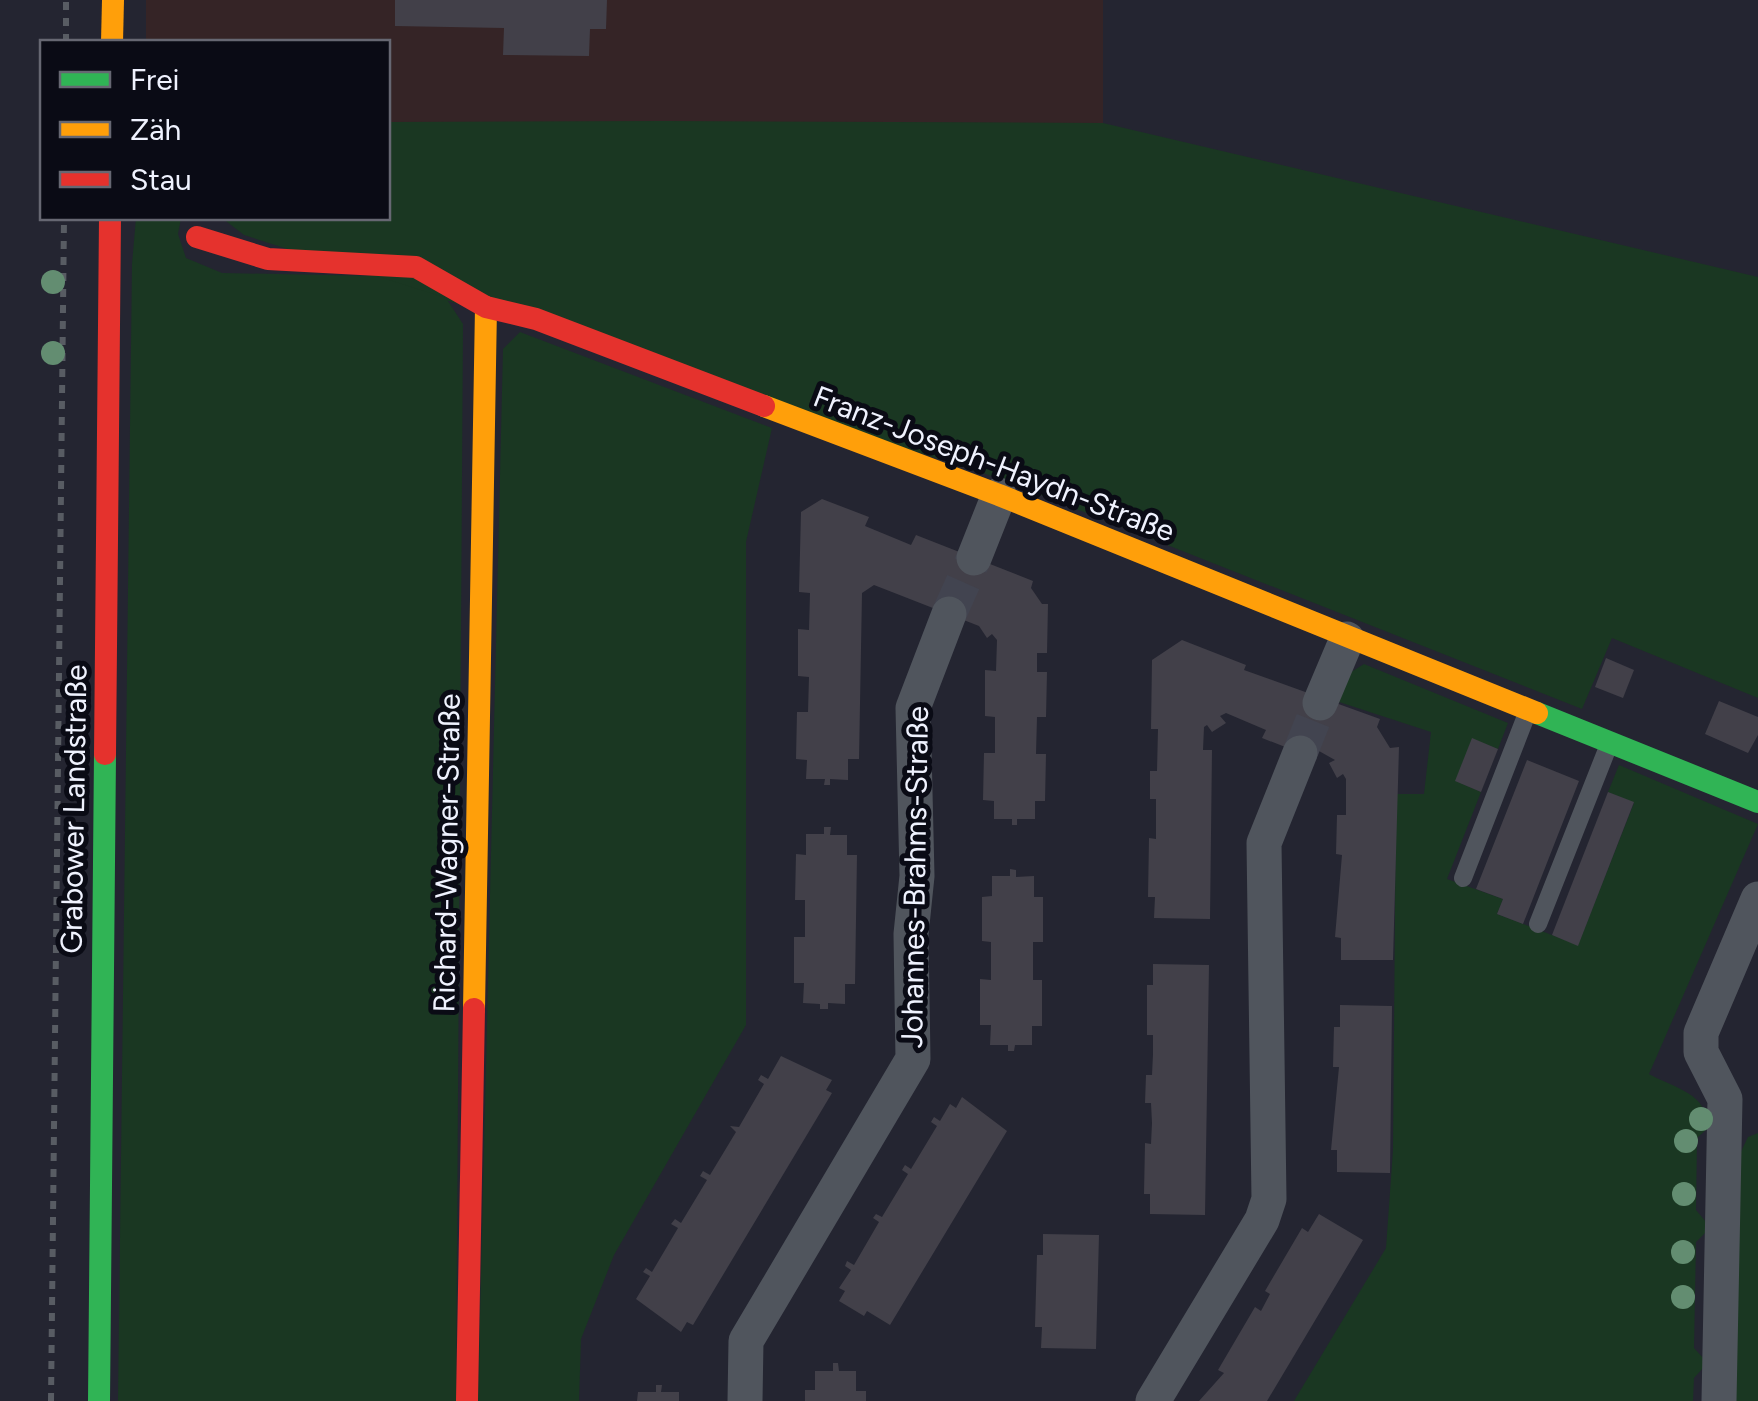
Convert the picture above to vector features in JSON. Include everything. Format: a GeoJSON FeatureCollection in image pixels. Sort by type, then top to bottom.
{"type":"FeatureCollection","features":[{"type":"Feature","properties":{"kind":"street"},"geometry":{"type":"LineString","coordinates":[[112,40],[113,0]]}},
{"type":"Feature","properties":{"kind":"street","name":"Grabower Landstraße"},"geometry":{"type":"LineString","coordinates":[[99,1401],[110,220]]}},
{"type":"Feature","properties":{"kind":"street","name":"Franz-Joseph-Haydn-Straße"},"geometry":{"type":"LineString","coordinates":[[197,237],[268,259],[416,267],[486,307],[536,319],[999,495],[1347,640],[1758,802]]}},
{"type":"Feature","properties":{"kind":"street","name":"Richard-Wagner-Straße"},"geometry":{"type":"LineString","coordinates":[[467,1401],[486,307]]}},
{"type":"Feature","properties":{"kind":"street"},"geometry":{"type":"LineString","coordinates":[[974,558],[999,495]]}},
{"type":"Feature","properties":{"kind":"street","name":"Johannes-Brahms-Straße"},"geometry":{"type":"LineString","coordinates":[[745,1401],[746,1342],[913,1058],[911,934],[917,876],[913,708],[949,614]]}},
{"type":"Feature","properties":{"kind":"street"},"geometry":{"type":"LineString","coordinates":[[1320,703],[1347,640]]}},
{"type":"Feature","properties":{"kind":"street"},"geometry":{"type":"LineString","coordinates":[[1152,1401],[1262,1220],[1269,1200],[1264,843],[1300,753]]}},
{"type":"Feature","properties":{"kind":"street"},"geometry":{"type":"LineString","coordinates":[[1720,1401],[1725,1099],[1702,1052],[1701,1033],[1758,900]]}},
{"type":"Feature","properties":{"kind":"lane"},"geometry":{"type":"LineString","coordinates":[[1463,878],[1528,710]]}},
{"type":"Feature","properties":{"kind":"lane"},"geometry":{"type":"LineString","coordinates":[[1538,924],[1610,742]]}},
{"type":"Feature","properties":{"kind":"path"},"geometry":{"type":"LineString","coordinates":[[66,0],[66,40]]}},
{"type":"Feature","properties":{"kind":"path"},"geometry":{"type":"LineString","coordinates":[[51,1401],[64,220]]}},
{"type":"Feature","properties":{"kind":"shaded area"},"geometry":{"type":"Polygon","coordinates":[[[146,0],[1103,0],[1103,123],[390,122],[390,40],[146,40],[146,0]]]}},
{"type":"Feature","properties":{"kind":"green space"},"geometry":{"type":"Polygon","coordinates":[[[390,122],[1103,123],[1758,277],[1758,698],[1612,638],[1582,709],[998,478],[244,235],[225,220],[390,220],[390,122]]]}},
{"type":"Feature","properties":{"kind":"green space"},"geometry":{"type":"Polygon","coordinates":[[[136,220],[181,220],[178,234],[186,258],[222,273],[377,276],[446,298],[463,324],[456,1401],[118,1401],[132,264],[136,220]]]}},
{"type":"Feature","properties":{"kind":"green space"},"geometry":{"type":"Polygon","coordinates":[[[520,332],[772,428],[746,542],[746,1025],[614,1255],[581,1339],[579,1401],[478,1401],[503,349],[520,332]]]}},
{"type":"Feature","properties":{"kind":"green space"},"geometry":{"type":"Polygon","coordinates":[[[1364,664],[1508,723],[1498,749],[1472,739],[1456,781],[1481,792],[1447,879],[1503,899],[1497,914],[1578,945],[1634,803],[1608,792],[1619,765],[1758,824],[1649,1074],[1696,1099],[1707,1116],[1708,1128],[1697,1138],[1696,1210],[1706,1222],[1707,1231],[1696,1242],[1694,1348],[1704,1359],[1704,1367],[1694,1378],[1693,1401],[1294,1401],[1386,1248],[1393,1150],[1396,794],[1424,794],[1431,732],[1336,701],[1348,674],[1364,664]]]}},
{"type":"Feature","properties":{"kind":"green space"},"geometry":{"type":"Polygon","coordinates":[[[1758,1133],[1758,1401],[1732,1401],[1736,1162],[1748,1137],[1758,1133]]]}},
{"type":"Feature","properties":{"kind":"building"},"geometry":{"type":"Polygon","coordinates":[[[395,0],[607,0],[606,29],[590,29],[589,56],[503,55],[504,28],[395,26],[395,0]]]}},
{"type":"Feature","properties":{"kind":"building"},"geometry":{"type":"Polygon","coordinates":[[[822,499],[869,517],[865,526],[911,545],[916,535],[1033,581],[1031,588],[1042,604],[1048,604],[1047,653],[1037,653],[1037,672],[1047,672],[1046,717],[1037,717],[1036,754],[1046,754],[1045,801],[1035,801],[1035,819],[1017,819],[1017,825],[1012,825],[1012,819],[994,819],[994,801],[983,800],[984,753],[995,753],[995,717],[985,716],[985,670],[996,671],[997,640],[992,634],[987,638],[979,626],[874,585],[862,593],[859,759],[848,759],[848,780],[830,779],[830,785],[824,785],[825,779],[806,779],[807,760],[796,759],[797,712],[808,712],[809,677],[798,676],[798,629],[809,630],[810,593],[799,592],[801,512],[822,499]]]}},
{"type":"Feature","properties":{"kind":"building"},"geometry":{"type":"Polygon","coordinates":[[[1182,640],[1246,665],[1244,670],[1380,719],[1377,727],[1390,748],[1399,747],[1393,960],[1341,960],[1341,938],[1335,937],[1342,855],[1336,854],[1337,815],[1346,815],[1346,779],[1343,774],[1337,778],[1329,763],[1335,760],[1319,751],[1316,759],[1262,738],[1266,730],[1226,713],[1220,716],[1226,723],[1212,732],[1207,725],[1204,727],[1203,750],[1212,750],[1210,919],[1154,918],[1155,897],[1148,897],[1149,838],[1156,839],[1156,799],[1150,799],[1150,771],[1157,771],[1158,729],[1151,729],[1152,660],[1182,640]]]}},
{"type":"Feature","properties":{"kind":"building"},"geometry":{"type":"Polygon","coordinates":[[[1606,658],[1634,670],[1623,698],[1595,687],[1606,658]]]}},
{"type":"Feature","properties":{"kind":"building"},"geometry":{"type":"Polygon","coordinates":[[[1719,701],[1758,717],[1758,735],[1748,753],[1705,734],[1719,701]]]}},
{"type":"Feature","properties":{"kind":"building"},"geometry":{"type":"Polygon","coordinates":[[[1472,738],[1498,749],[1481,792],[1455,781],[1472,738]]]}},
{"type":"Feature","properties":{"kind":"building"},"geometry":{"type":"Polygon","coordinates":[[[1527,760],[1579,781],[1523,924],[1497,914],[1503,899],[1476,889],[1527,760]]]}},
{"type":"Feature","properties":{"kind":"building"},"geometry":{"type":"Polygon","coordinates":[[[1608,792],[1634,802],[1578,946],[1552,935],[1608,792]]]}},
{"type":"Feature","properties":{"kind":"building"},"geometry":{"type":"Polygon","coordinates":[[[824,827],[831,827],[830,835],[847,835],[847,855],[857,855],[855,984],[845,984],[845,1004],[828,1003],[828,1009],[820,1009],[820,1004],[803,1003],[804,983],[794,983],[794,937],[805,937],[805,900],[795,900],[796,854],[806,855],[806,834],[824,834],[824,827]]]}},
{"type":"Feature","properties":{"kind":"building"},"geometry":{"type":"Polygon","coordinates":[[[1010,869],[1016,870],[1016,877],[1034,876],[1034,897],[1043,897],[1043,942],[1033,942],[1033,980],[1042,980],[1042,1026],[1032,1026],[1032,1045],[1015,1045],[1014,1051],[1008,1051],[1008,1045],[990,1045],[991,1025],[980,1025],[980,979],[991,980],[991,942],[982,941],[982,897],[992,896],[992,876],[1010,876],[1010,869]]]}},
{"type":"Feature","properties":{"kind":"building"},"geometry":{"type":"Polygon","coordinates":[[[1153,964],[1209,965],[1205,1215],[1150,1214],[1150,1194],[1144,1194],[1145,1143],[1151,1144],[1152,1123],[1151,1103],[1145,1103],[1146,1075],[1152,1075],[1153,1035],[1147,1035],[1147,985],[1153,985],[1153,964]]]}},
{"type":"Feature","properties":{"kind":"building"},"geometry":{"type":"Polygon","coordinates":[[[1340,1005],[1392,1006],[1390,1173],[1337,1172],[1337,1150],[1331,1150],[1339,1067],[1333,1067],[1334,1027],[1340,1027],[1340,1005]]]}},
{"type":"Feature","properties":{"kind":"building"},"geometry":{"type":"Polygon","coordinates":[[[781,1056],[832,1080],[826,1090],[832,1093],[693,1325],[687,1322],[681,1332],[636,1299],[650,1276],[643,1272],[646,1268],[652,1272],[678,1228],[671,1224],[675,1219],[681,1223],[707,1180],[700,1176],[703,1171],[710,1175],[736,1132],[730,1126],[739,1127],[764,1084],[758,1080],[761,1075],[768,1079],[781,1056]]]}},
{"type":"Feature","properties":{"kind":"building"},"geometry":{"type":"Polygon","coordinates":[[[962,1097],[1007,1131],[890,1325],[867,1311],[864,1316],[839,1301],[845,1291],[839,1288],[851,1270],[845,1266],[847,1261],[854,1265],[879,1222],[873,1218],[876,1214],[882,1217],[908,1174],[902,1170],[905,1165],[911,1169],[937,1126],[931,1122],[934,1117],[940,1121],[950,1104],[956,1108],[962,1097]]]}},
{"type":"Feature","properties":{"kind":"building"},"geometry":{"type":"Polygon","coordinates":[[[1319,1214],[1363,1240],[1267,1401],[1199,1401],[1224,1373],[1218,1370],[1255,1307],[1261,1311],[1270,1294],[1265,1291],[1302,1228],[1308,1232],[1319,1214]]]}},
{"type":"Feature","properties":{"kind":"building"},"geometry":{"type":"Polygon","coordinates":[[[1043,1234],[1099,1235],[1096,1349],[1041,1348],[1042,1327],[1035,1327],[1037,1255],[1043,1255],[1043,1234]]]}},
{"type":"Feature","properties":{"kind":"building"},"geometry":{"type":"Polygon","coordinates":[[[833,1363],[838,1363],[839,1371],[856,1371],[856,1391],[866,1391],[866,1401],[805,1401],[805,1390],[815,1390],[815,1371],[833,1371],[833,1363]]]}},
{"type":"Feature","properties":{"kind":"building"},"geometry":{"type":"Polygon","coordinates":[[[656,1385],[662,1385],[661,1392],[679,1392],[679,1401],[637,1401],[638,1392],[656,1392],[656,1385]]]}},
{"type":"Feature","properties":{"kind":"tunnel"},"geometry":{"type":"LineString","coordinates":[[949,614],[974,558]]}},
{"type":"Feature","properties":{"kind":"tunnel"},"geometry":{"type":"LineString","coordinates":[[1300,753],[1320,703]]}},
{"type":"Feature","properties":{"kind":"traffic: fast"},"geometry":{"type":"LineString","coordinates":[[1537,713],[1758,802]]}},
{"type":"Feature","properties":{"kind":"traffic: fast"},"geometry":{"type":"LineString","coordinates":[[99,1401],[105,754]]}},
{"type":"Feature","properties":{"kind":"traffic: slow"},"geometry":{"type":"LineString","coordinates":[[112,40],[113,0]]}},
{"type":"Feature","properties":{"kind":"traffic: slow"},"geometry":{"type":"LineString","coordinates":[[474,1009],[486,307]]}},
{"type":"Feature","properties":{"kind":"traffic: slow"},"geometry":{"type":"LineString","coordinates":[[764,406],[999,495],[1537,713]]}},
{"type":"Feature","properties":{"kind":"traffic: jam"},"geometry":{"type":"LineString","coordinates":[[105,754],[110,220]]}},
{"type":"Feature","properties":{"kind":"traffic: jam"},"geometry":{"type":"LineString","coordinates":[[197,237],[268,259],[416,267],[486,307],[536,319],[764,406]]}},
{"type":"Feature","properties":{"kind":"traffic: jam"},"geometry":{"type":"LineString","coordinates":[[467,1401],[474,1009]]}}]}
